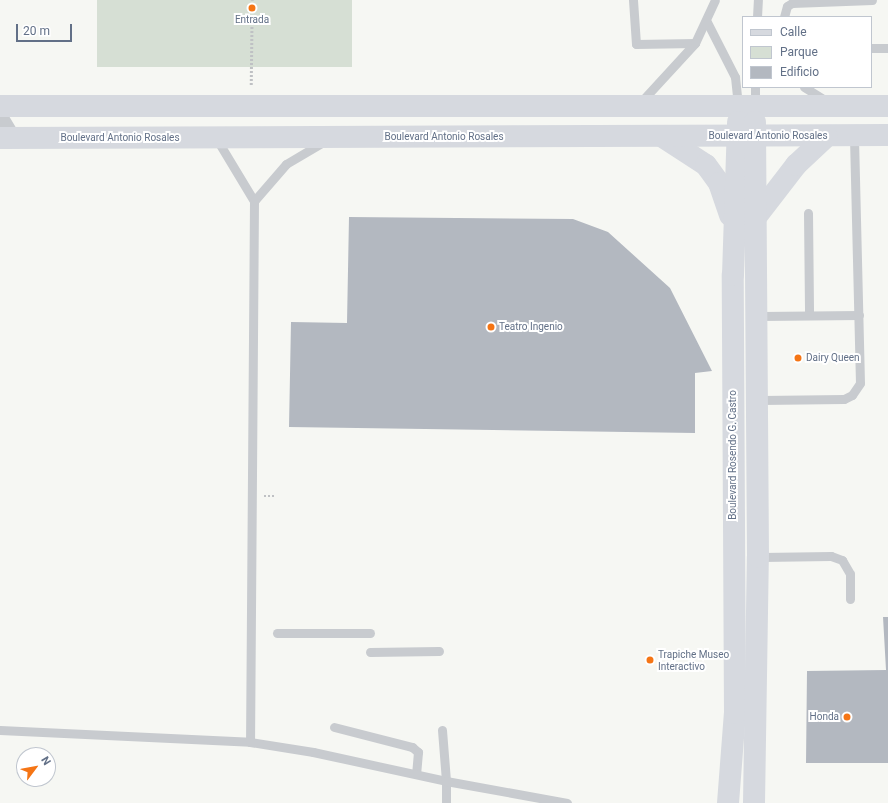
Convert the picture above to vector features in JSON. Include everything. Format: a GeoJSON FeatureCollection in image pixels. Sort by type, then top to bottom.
{"type":"FeatureCollection","features":[{"type":"Feature","properties":{"kind":"main road"},"geometry":{"type":"LineString","coordinates":[[0,106],[636,106],[749,100],[834,106],[888,106]]}},
{"type":"Feature","properties":{"kind":"main road","name":"Boulevard Rosendo G. Castro"},"geometry":{"type":"LineString","coordinates":[[728,803],[735,713],[734,225],[747,136],[749,100]]}},
{"type":"Feature","properties":{"kind":"main road"},"geometry":{"type":"LineString","coordinates":[[662,136],[706,165],[719,183],[734,225]]}},
{"type":"Feature","properties":{"kind":"main road","name":"Boulevard Rosendo G. Castro"},"geometry":{"type":"LineString","coordinates":[[747,136],[756,217],[758,557],[754,803]]}},
{"type":"Feature","properties":{"kind":"main road"},"geometry":{"type":"LineString","coordinates":[[756,217],[796,165],[827,136]]}},
{"type":"Feature","properties":{"kind":"main road","name":"Boulevard Antonio Rosales"},"geometry":{"type":"LineString","coordinates":[[6,138],[888,136]]}},
{"type":"Feature","properties":{"kind":"street"},"geometry":{"type":"LineString","coordinates":[[0,118],[6,138]]}},
{"type":"Feature","properties":{"kind":"lane"},"geometry":{"type":"LineString","coordinates":[[633,0],[636,44],[696,43]]}},
{"type":"Feature","properties":{"kind":"lane"},"geometry":{"type":"LineString","coordinates":[[636,106],[696,43],[707,22],[715,0]]}},
{"type":"Feature","properties":{"kind":"lane"},"geometry":{"type":"LineString","coordinates":[[757,16],[758,0]]}},
{"type":"Feature","properties":{"kind":"lane"},"geometry":{"type":"LineString","coordinates":[[784,16],[787,6],[792,3],[872,0]]}},
{"type":"Feature","properties":{"kind":"lane"},"geometry":{"type":"LineString","coordinates":[[707,22],[735,77],[749,100]]}},
{"type":"Feature","properties":{"kind":"lane"},"geometry":{"type":"LineString","coordinates":[[872,48],[888,48]]}},
{"type":"Feature","properties":{"kind":"lane"},"geometry":{"type":"LineString","coordinates":[[806,88],[834,106]]}},
{"type":"Feature","properties":{"kind":"lane"},"geometry":{"type":"LineString","coordinates":[[757,400],[836,400],[852,395],[860,383],[854,136]]}},
{"type":"Feature","properties":{"kind":"lane"},"geometry":{"type":"LineString","coordinates":[[216,137],[254,201],[250,742]]}},
{"type":"Feature","properties":{"kind":"lane"},"geometry":{"type":"LineString","coordinates":[[254,201],[286,164],[333,137]]}},
{"type":"Feature","properties":{"kind":"lane"},"geometry":{"type":"LineString","coordinates":[[808,213],[809,315]]}},
{"type":"Feature","properties":{"kind":"lane"},"geometry":{"type":"LineString","coordinates":[[756,316],[859,315]]}},
{"type":"Feature","properties":{"kind":"lane"},"geometry":{"type":"LineString","coordinates":[[758,557],[831,556],[842,560],[850,574],[850,599]]}},
{"type":"Feature","properties":{"kind":"lane"},"geometry":{"type":"LineString","coordinates":[[277,633],[370,633]]}},
{"type":"Feature","properties":{"kind":"lane"},"geometry":{"type":"LineString","coordinates":[[370,652],[439,651]]}},
{"type":"Feature","properties":{"kind":"lane"},"geometry":{"type":"LineString","coordinates":[[334,727],[412,747],[418,752],[416,774]]}},
{"type":"Feature","properties":{"kind":"lane"},"geometry":{"type":"LineString","coordinates":[[0,730],[250,742],[446,781],[567,803]]}},
{"type":"Feature","properties":{"kind":"lane"},"geometry":{"type":"LineString","coordinates":[[442,730],[446,781],[446,803]]}},
{"type":"Feature","properties":{"kind":"path"},"geometry":{"type":"LineString","coordinates":[[250,106],[252,0]]}},
{"type":"Feature","properties":{"kind":"green space"},"geometry":{"type":"Polygon","coordinates":[[[97,0],[352,0],[352,67],[97,67],[97,0]]]}},
{"type":"Feature","properties":{"kind":"building","name":"Teatro Ingenio"},"geometry":{"type":"Polygon","coordinates":[[[349,217],[573,219],[608,232],[670,288],[712,371],[695,373],[695,433],[289,427],[291,322],[347,323],[349,217]]]}},
{"type":"Feature","properties":{"kind":"building","name":"Honda"},"geometry":{"type":"Polygon","coordinates":[[[883,617],[888,617],[888,763],[806,763],[807,671],[886,670],[883,617]]]}},
{"type":"Feature","properties":{"kind":"place","name":"Entrada"},"geometry":{"type":"Point","coordinates":[252,8]}},
{"type":"Feature","properties":{"kind":"place","name":"Teatro Ingenio"},"geometry":{"type":"Point","coordinates":[491,327]}},
{"type":"Feature","properties":{"kind":"place","name":"Dairy Queen"},"geometry":{"type":"Point","coordinates":[798,358]}},
{"type":"Feature","properties":{"kind":"place","name":"Trapiche Museo Interactivo"},"geometry":{"type":"Point","coordinates":[650,660]}},
{"type":"Feature","properties":{"kind":"place","name":"Honda"},"geometry":{"type":"Point","coordinates":[847,717]}}]}
